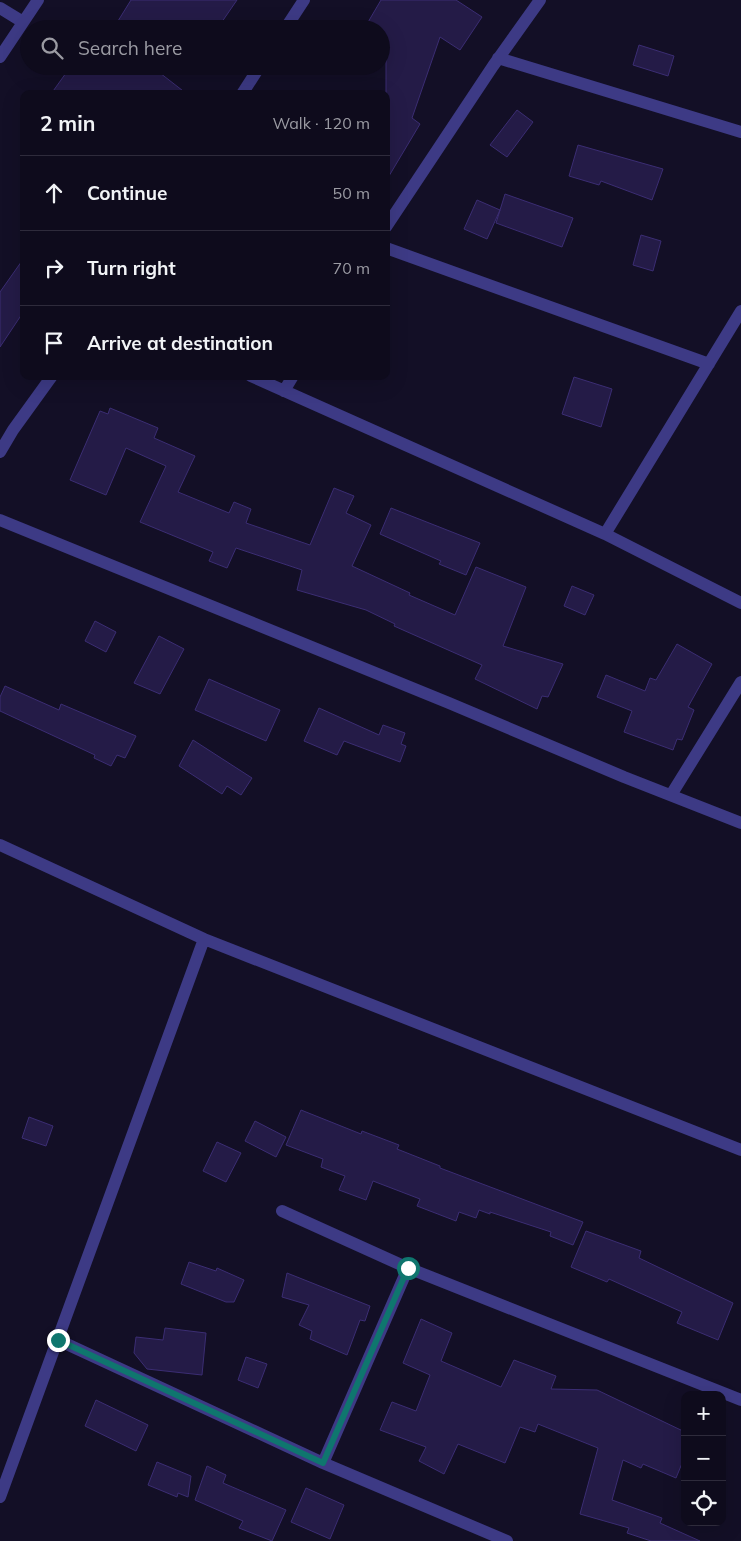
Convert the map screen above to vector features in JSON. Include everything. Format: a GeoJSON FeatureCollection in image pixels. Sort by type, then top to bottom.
{"type":"FeatureCollection","features":[{"type":"Feature","properties":{"kind":"street"},"geometry":{"type":"LineString","coordinates":[[24,20],[38,0]]}},
{"type":"Feature","properties":{"kind":"street"},"geometry":{"type":"LineString","coordinates":[[291,20],[304,0]]}},
{"type":"Feature","properties":{"kind":"street"},"geometry":{"type":"LineString","coordinates":[[390,221],[498,58],[540,0]]}},
{"type":"Feature","properties":{"kind":"street"},"geometry":{"type":"LineString","coordinates":[[0,8],[20,20]]}},
{"type":"Feature","properties":{"kind":"street"},"geometry":{"type":"LineString","coordinates":[[0,57],[20,27]]}},
{"type":"Feature","properties":{"kind":"street"},"geometry":{"type":"LineString","coordinates":[[498,58],[741,132]]}},
{"type":"Feature","properties":{"kind":"street"},"geometry":{"type":"LineString","coordinates":[[245,90],[254,75]]}},
{"type":"Feature","properties":{"kind":"street"},"geometry":{"type":"LineString","coordinates":[[390,249],[708,364]]}},
{"type":"Feature","properties":{"kind":"street"},"geometry":{"type":"LineString","coordinates":[[604,534],[741,311]]}},
{"type":"Feature","properties":{"kind":"street"},"geometry":{"type":"LineString","coordinates":[[0,452],[13,430],[49,380]]}},
{"type":"Feature","properties":{"kind":"street"},"geometry":{"type":"LineString","coordinates":[[260,380],[604,534],[741,603]]}},
{"type":"Feature","properties":{"kind":"street"},"geometry":{"type":"LineString","coordinates":[[284,391],[291,380]]}},
{"type":"Feature","properties":{"kind":"street"},"geometry":{"type":"LineString","coordinates":[[0,520],[741,823]]}},
{"type":"Feature","properties":{"kind":"street"},"geometry":{"type":"LineString","coordinates":[[671,795],[741,682]]}},
{"type":"Feature","properties":{"kind":"street"},"geometry":{"type":"LineString","coordinates":[[0,845],[204,938],[741,1150]]}},
{"type":"Feature","properties":{"kind":"street"},"geometry":{"type":"LineString","coordinates":[[0,1497],[204,938]]}},
{"type":"Feature","properties":{"kind":"street"},"geometry":{"type":"LineString","coordinates":[[282,1211],[408,1268],[741,1400]]}},
{"type":"Feature","properties":{"kind":"street"},"geometry":{"type":"LineString","coordinates":[[323,1463],[408,1268]]}},
{"type":"Feature","properties":{"kind":"street"},"geometry":{"type":"LineString","coordinates":[[58,1340],[323,1463],[507,1541]]}},
{"type":"Feature","properties":{"kind":"building"},"geometry":{"type":"Polygon","coordinates":[[[131,0],[237,0],[223,20],[119,20],[131,0]]]}},
{"type":"Feature","properties":{"kind":"building"},"geometry":{"type":"Polygon","coordinates":[[[381,0],[456,0],[482,17],[460,50],[440,37],[412,118],[420,124],[390,174],[390,90],[386,90],[386,75],[390,75],[390,20],[369,20],[381,0]]]}},
{"type":"Feature","properties":{"kind":"building"},"geometry":{"type":"Polygon","coordinates":[[[639,45],[674,56],[668,76],[633,65],[639,45]]]}},
{"type":"Feature","properties":{"kind":"building"},"geometry":{"type":"Polygon","coordinates":[[[65,75],[163,75],[182,90],[54,90],[65,75]]]}},
{"type":"Feature","properties":{"kind":"building"},"geometry":{"type":"Polygon","coordinates":[[[517,110],[533,122],[507,157],[490,145],[517,110]]]}},
{"type":"Feature","properties":{"kind":"building"},"geometry":{"type":"Polygon","coordinates":[[[578,145],[663,169],[652,200],[601,181],[599,185],[569,176],[578,145]]]}},
{"type":"Feature","properties":{"kind":"building"},"geometry":{"type":"Polygon","coordinates":[[[505,194],[573,218],[562,247],[496,223],[505,194]]]}},
{"type":"Feature","properties":{"kind":"building"},"geometry":{"type":"Polygon","coordinates":[[[477,200],[500,210],[487,239],[464,229],[477,200]]]}},
{"type":"Feature","properties":{"kind":"building"},"geometry":{"type":"Polygon","coordinates":[[[641,235],[661,241],[653,271],[633,265],[641,235]]]}},
{"type":"Feature","properties":{"kind":"building"},"geometry":{"type":"Polygon","coordinates":[[[20,264],[20,317],[0,347],[0,292],[20,264]]]}},
{"type":"Feature","properties":{"kind":"building"},"geometry":{"type":"Polygon","coordinates":[[[574,377],[612,389],[601,427],[562,414],[574,377]]]}},
{"type":"Feature","properties":{"kind":"building"},"geometry":{"type":"Polygon","coordinates":[[[110,408],[158,428],[154,438],[195,456],[178,492],[229,513],[234,502],[251,509],[246,523],[310,545],[334,488],[354,496],[346,513],[371,525],[352,566],[410,593],[409,595],[455,615],[476,567],[526,587],[503,646],[563,664],[548,697],[542,696],[537,709],[475,679],[482,665],[394,626],[395,624],[366,610],[297,590],[302,570],[236,548],[227,568],[209,561],[213,552],[140,522],[166,466],[126,448],[106,495],[70,480],[100,411],[108,414],[110,408]]]}},
{"type":"Feature","properties":{"kind":"building"},"geometry":{"type":"Polygon","coordinates":[[[391,508],[480,543],[466,575],[439,564],[441,561],[380,534],[391,508]]]}},
{"type":"Feature","properties":{"kind":"building"},"geometry":{"type":"Polygon","coordinates":[[[572,586],[594,595],[585,615],[564,606],[572,586]]]}},
{"type":"Feature","properties":{"kind":"building"},"geometry":{"type":"Polygon","coordinates":[[[95,621],[116,632],[106,652],[85,641],[95,621]]]}},
{"type":"Feature","properties":{"kind":"building"},"geometry":{"type":"Polygon","coordinates":[[[159,636],[184,649],[160,694],[134,683],[159,636]]]}},
{"type":"Feature","properties":{"kind":"building"},"geometry":{"type":"Polygon","coordinates":[[[677,644],[712,664],[688,707],[694,710],[682,740],[677,739],[673,750],[624,732],[632,711],[597,697],[606,675],[645,691],[650,678],[656,680],[677,644]]]}},
{"type":"Feature","properties":{"kind":"building"},"geometry":{"type":"Polygon","coordinates":[[[209,679],[280,710],[266,741],[195,710],[209,679]]]}},
{"type":"Feature","properties":{"kind":"building"},"geometry":{"type":"Polygon","coordinates":[[[5,686],[59,710],[61,704],[136,736],[125,758],[117,755],[111,766],[94,758],[95,755],[0,711],[0,697],[5,686]]]}},
{"type":"Feature","properties":{"kind":"building"},"geometry":{"type":"Polygon","coordinates":[[[319,708],[379,735],[383,725],[405,733],[401,744],[406,746],[400,762],[344,741],[337,755],[304,741],[319,708]]]}},
{"type":"Feature","properties":{"kind":"building"},"geometry":{"type":"Polygon","coordinates":[[[193,740],[252,778],[241,795],[227,786],[222,794],[179,766],[193,740]]]}},
{"type":"Feature","properties":{"kind":"building"},"geometry":{"type":"Polygon","coordinates":[[[301,1110],[361,1134],[362,1131],[399,1145],[397,1149],[440,1166],[440,1168],[583,1222],[573,1245],[550,1236],[551,1232],[490,1212],[490,1214],[479,1210],[476,1218],[459,1212],[456,1221],[417,1206],[420,1199],[373,1181],[366,1200],[339,1190],[345,1176],[321,1167],[323,1159],[286,1145],[301,1110]]]}},
{"type":"Feature","properties":{"kind":"building"},"geometry":{"type":"Polygon","coordinates":[[[29,1117],[53,1126],[46,1146],[22,1138],[29,1117]]]}},
{"type":"Feature","properties":{"kind":"building"},"geometry":{"type":"Polygon","coordinates":[[[255,1121],[286,1137],[276,1157],[245,1141],[255,1121]]]}},
{"type":"Feature","properties":{"kind":"building"},"geometry":{"type":"Polygon","coordinates":[[[217,1142],[241,1153],[226,1182],[203,1171],[217,1142]]]}},
{"type":"Feature","properties":{"kind":"building"},"geometry":{"type":"Polygon","coordinates":[[[586,1231],[641,1251],[639,1258],[733,1303],[718,1340],[677,1323],[682,1312],[609,1279],[607,1282],[571,1267],[586,1231]]]}},
{"type":"Feature","properties":{"kind":"building"},"geometry":{"type":"Polygon","coordinates":[[[189,1262],[216,1271],[217,1268],[244,1280],[234,1302],[226,1302],[181,1284],[189,1262]]]}},
{"type":"Feature","properties":{"kind":"building"},"geometry":{"type":"Polygon","coordinates":[[[287,1273],[370,1306],[365,1321],[360,1320],[347,1355],[310,1339],[312,1331],[299,1325],[309,1305],[282,1297],[287,1273]]]}},
{"type":"Feature","properties":{"kind":"building"},"geometry":{"type":"Polygon","coordinates":[[[421,1319],[452,1333],[441,1361],[501,1387],[514,1360],[556,1376],[551,1389],[597,1390],[681,1430],[681,1466],[676,1478],[643,1464],[641,1468],[623,1460],[612,1500],[662,1518],[660,1523],[700,1541],[651,1541],[627,1533],[629,1528],[580,1514],[598,1448],[538,1424],[535,1432],[520,1427],[505,1463],[458,1444],[444,1474],[419,1461],[426,1447],[380,1430],[392,1402],[416,1411],[430,1375],[403,1363],[421,1319]]]}},
{"type":"Feature","properties":{"kind":"building"},"geometry":{"type":"Polygon","coordinates":[[[165,1328],[206,1333],[202,1375],[147,1369],[134,1353],[136,1337],[163,1340],[165,1328]]]}},
{"type":"Feature","properties":{"kind":"building"},"geometry":{"type":"Polygon","coordinates":[[[246,1357],[267,1364],[258,1388],[238,1380],[246,1357]]]}},
{"type":"Feature","properties":{"kind":"building"},"geometry":{"type":"Polygon","coordinates":[[[96,1400],[148,1425],[136,1451],[85,1426],[96,1400]]]}},
{"type":"Feature","properties":{"kind":"building"},"geometry":{"type":"Polygon","coordinates":[[[157,1462],[191,1476],[188,1497],[178,1493],[177,1497],[148,1485],[157,1462]]]}},
{"type":"Feature","properties":{"kind":"building"},"geometry":{"type":"Polygon","coordinates":[[[207,1466],[226,1475],[223,1483],[286,1510],[272,1541],[239,1528],[243,1521],[195,1500],[207,1466]]]}},
{"type":"Feature","properties":{"kind":"building"},"geometry":{"type":"Polygon","coordinates":[[[306,1488],[344,1505],[330,1539],[291,1522],[306,1488]]]}},
{"type":"Feature","properties":{"kind":"route"},"geometry":{"type":"LineString","coordinates":[[58,1340],[323,1463],[408,1268]]}}]}
